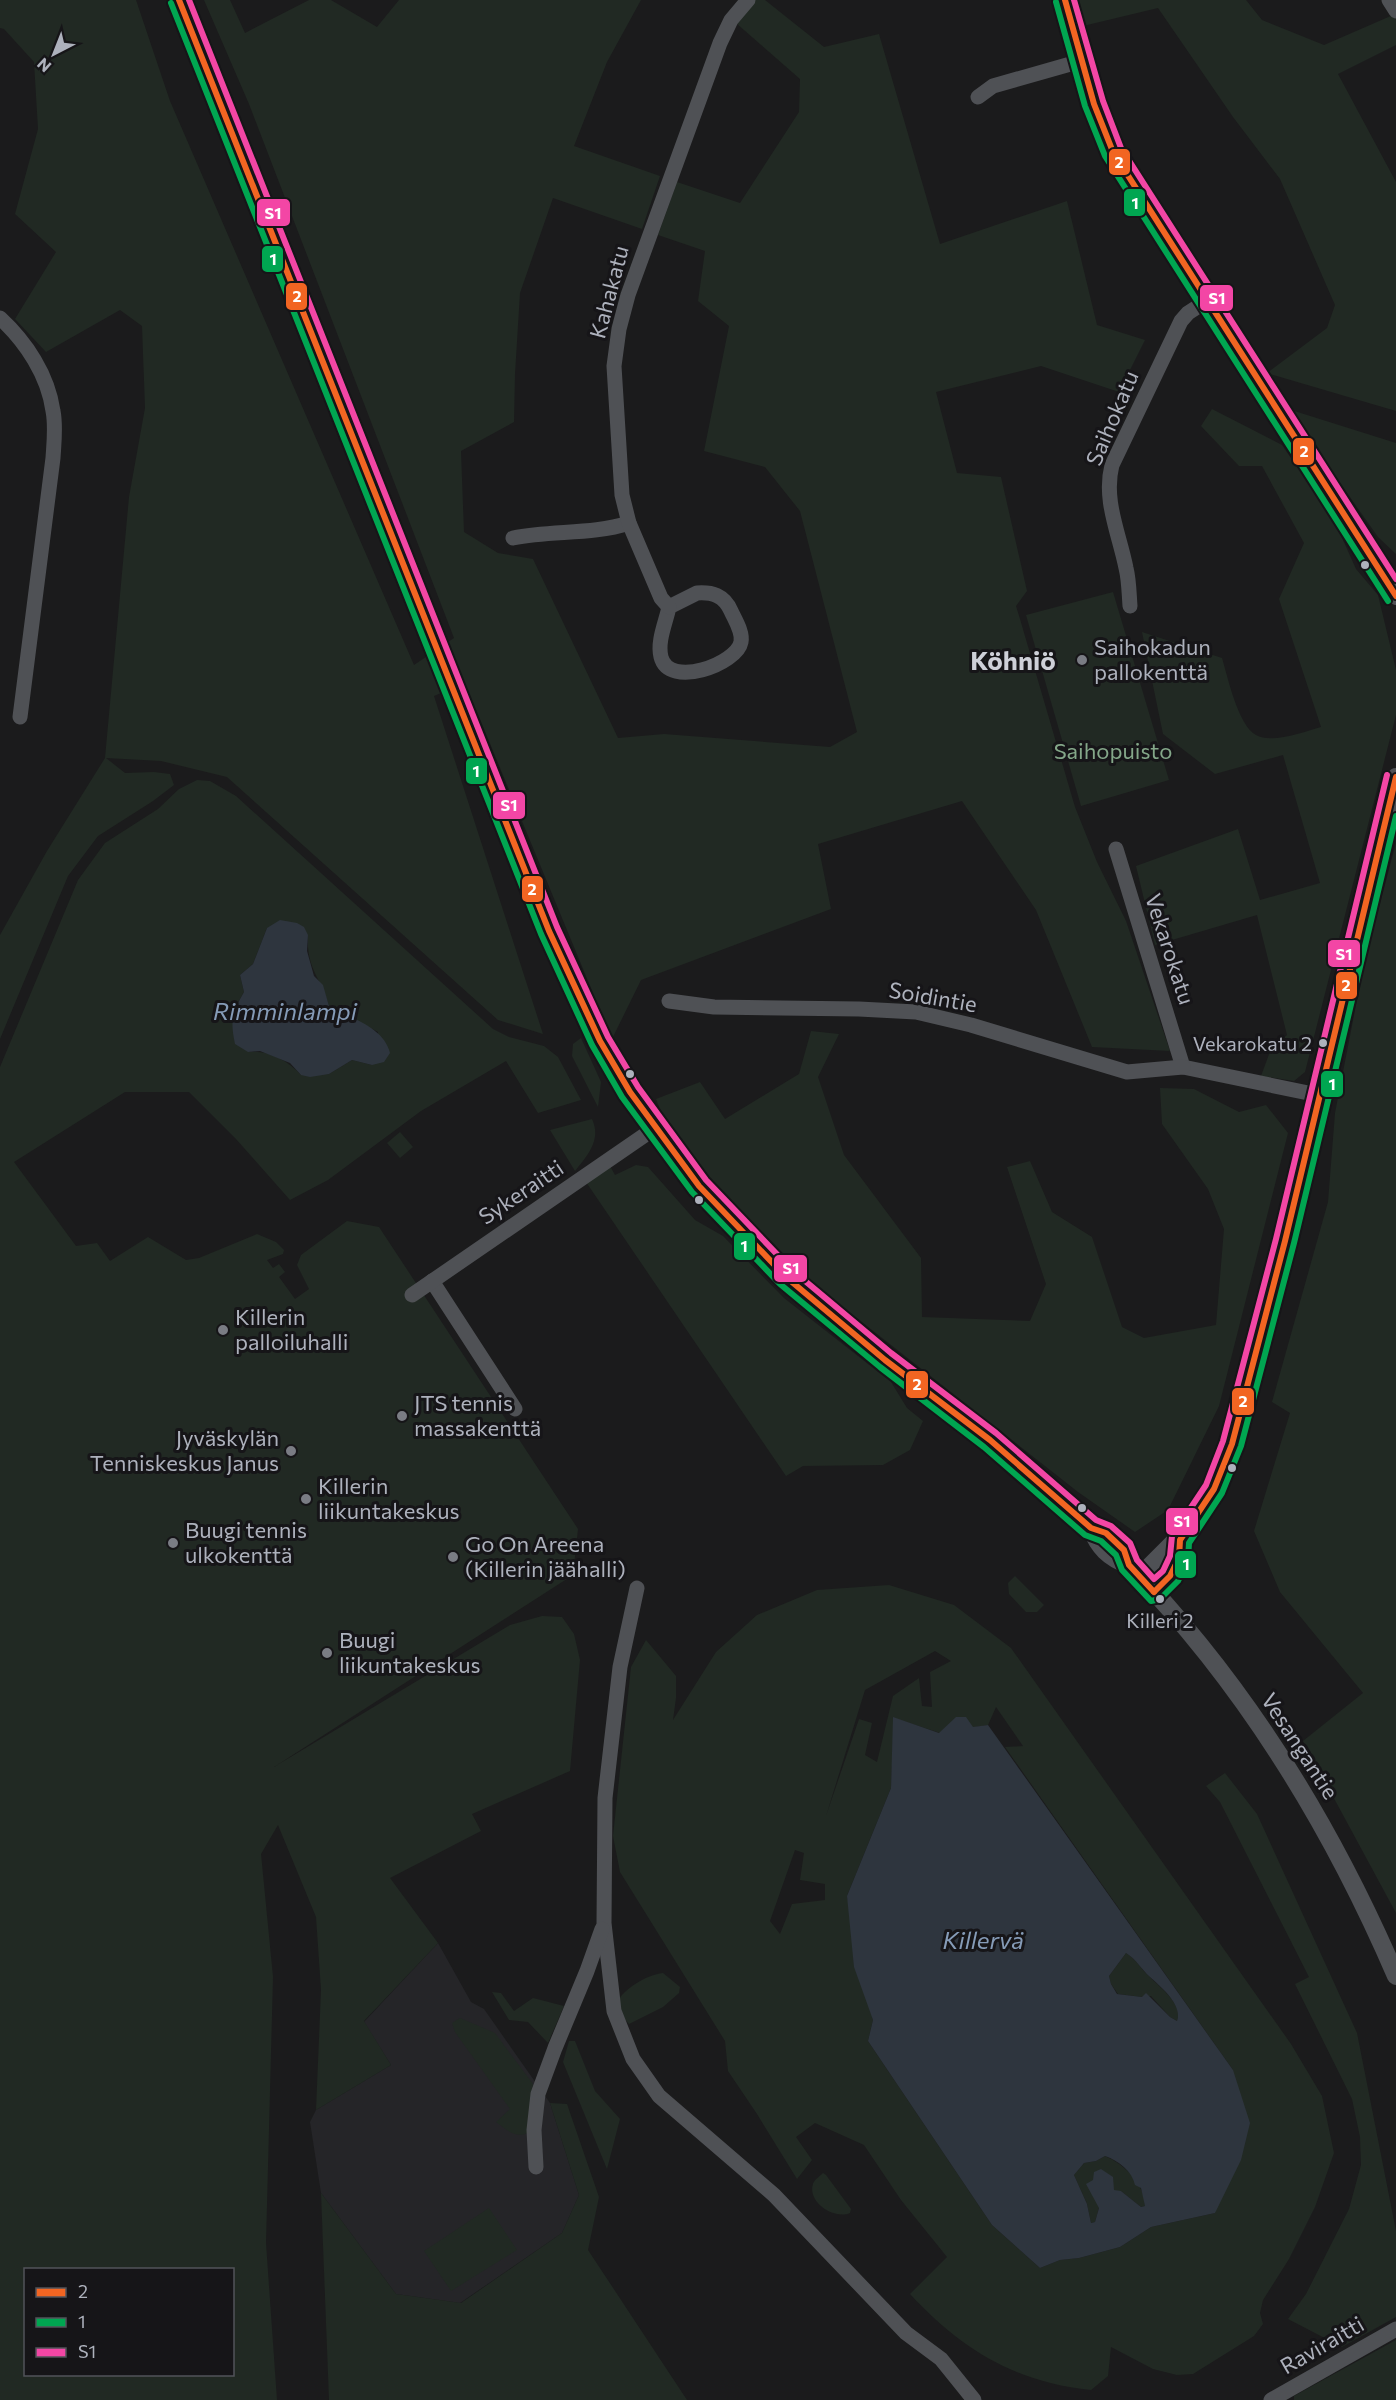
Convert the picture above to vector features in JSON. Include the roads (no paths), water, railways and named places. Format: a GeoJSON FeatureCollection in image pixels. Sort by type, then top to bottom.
{"type":"FeatureCollection","features":[{"type":"Feature","properties":{"kind":"street","name":"Vesangantie"},"geometry":{"type":"LineString","coordinates":[[179,0],[549,931],[600,1041],[630,1092],[699,1186],[786,1277],[885,1360],[990,1440],[1091,1528],[1096,1543],[1113,1560],[1134,1571],[1155,1593],[1199,1645],[1252,1715],[1298,1783],[1339,1855],[1396,1976]]}},
{"type":"Feature","properties":{"kind":"street","name":"Kahakatu"},"geometry":{"type":"LineString","coordinates":[[669,607],[661,598],[629,523],[622,495],[614,366],[619,329],[628,295],[657,211],[720,43],[731,20],[748,0]]}},
{"type":"Feature","properties":{"kind":"street"},"geometry":{"type":"LineString","coordinates":[[1065,0],[1094,104],[1113,152],[1128,179],[1208,300],[1396,596]]}},
{"type":"Feature","properties":{"kind":"street"},"geometry":{"type":"LineString","coordinates":[[1389,0],[1396,11]]}},
{"type":"Feature","properties":{"kind":"street"},"geometry":{"type":"LineString","coordinates":[[978,98],[993,86],[1081,61]]}},
{"type":"Feature","properties":{"kind":"street","name":"Saihokatu"},"geometry":{"type":"LineString","coordinates":[[1130,606],[1126,567],[1109,496],[1108,480],[1112,465],[1181,321],[1188,313],[1208,300]]}},
{"type":"Feature","properties":{"kind":"street"},"geometry":{"type":"LineString","coordinates":[[0,318],[19,337],[40,372],[53,411],[52,469],[20,717]]}},
{"type":"Feature","properties":{"kind":"street"},"geometry":{"type":"LineString","coordinates":[[513,538],[535,534],[609,530],[629,523]]}},
{"type":"Feature","properties":{"kind":"street"},"geometry":{"type":"LineString","coordinates":[[697,593],[716,594],[729,606],[740,633],[741,642],[738,648],[712,666],[693,672],[673,671],[665,665],[661,658],[669,607],[697,593]]}},
{"type":"Feature","properties":{"kind":"street"},"geometry":{"type":"LineString","coordinates":[[1134,1571],[1180,1539],[1214,1489],[1232,1444],[1285,1241],[1318,1095],[1396,777]]}},
{"type":"Feature","properties":{"kind":"street","name":"Vekarokatu"},"geometry":{"type":"LineString","coordinates":[[1116,849],[1183,1067]]}},
{"type":"Feature","properties":{"kind":"street","name":"Soidintie"},"geometry":{"type":"LineString","coordinates":[[669,1001],[714,1007],[916,1012],[971,1025],[1127,1072],[1183,1067]]}},
{"type":"Feature","properties":{"kind":"street"},"geometry":{"type":"LineString","coordinates":[[1183,1067],[1318,1095]]}},
{"type":"Feature","properties":{"kind":"street","name":"Sykeraitti"},"geometry":{"type":"LineString","coordinates":[[412,1295],[655,1128]]}},
{"type":"Feature","properties":{"kind":"street"},"geometry":{"type":"LineString","coordinates":[[432,1281],[515,1408]]}},
{"type":"Feature","properties":{"kind":"street"},"geometry":{"type":"LineString","coordinates":[[1155,1593],[1170,1576],[1177,1563],[1181,1550],[1180,1539]]}},
{"type":"Feature","properties":{"kind":"street"},"geometry":{"type":"LineString","coordinates":[[637,1588],[621,1667],[605,1798],[604,1923],[614,2011],[633,2059],[659,2096],[774,2195],[906,2333],[941,2359],[974,2400]]}},
{"type":"Feature","properties":{"kind":"street"},"geometry":{"type":"LineString","coordinates":[[536,2167],[534,2130],[538,2094],[604,1923]]}},
{"type":"Feature","properties":{"kind":"street","name":"Raviraitti"},"geometry":{"type":"LineString","coordinates":[[1271,2400],[1396,2329]]}},
{"type":"Feature","properties":{"kind":"water","name":"Rimminlampi"},"geometry":{"type":"Polygon","coordinates":[[[280,920],[297,923],[304,927],[308,935],[307,951],[314,976],[323,985],[329,1006],[365,1024],[381,1036],[390,1053],[384,1062],[372,1065],[352,1060],[329,1074],[310,1077],[301,1075],[290,1063],[260,1051],[248,1052],[235,1044],[233,1017],[244,992],[240,975],[253,964],[267,928],[280,920]]]}},
{"type":"Feature","properties":{"kind":"water","name":"Killervä"},"geometry":{"type":"Polygon","coordinates":[[[893,1717],[939,1733],[956,1717],[966,1717],[973,1727],[988,1725],[1233,2070],[1250,2123],[1241,2160],[1215,2213],[1151,2227],[1120,2247],[1079,2258],[1060,2260],[1040,2268],[992,2225],[868,2041],[873,2020],[854,1967],[847,1896],[891,1788],[893,1717]],[[1126,1953],[1109,1976],[1117,1994],[1142,1997],[1146,1993],[1177,2021],[1177,2009],[1170,1997],[1126,1953]],[[1105,2156],[1096,2161],[1084,2163],[1074,2175],[1087,2204],[1091,2223],[1095,2222],[1099,2208],[1086,2184],[1093,2180],[1094,2172],[1101,2169],[1113,2177],[1114,2190],[1121,2191],[1141,2207],[1145,2206],[1141,2188],[1135,2185],[1128,2171],[1105,2156]]]}},
{"type":"Feature","properties":{"kind":"place","name":"Saihokadun pallokenttä"},"geometry":{"type":"Point","coordinates":[1082,660]}},
{"type":"Feature","properties":{"kind":"place","name":"Vekarokatu 2"},"geometry":{"type":"Point","coordinates":[1323,1043]}},
{"type":"Feature","properties":{"kind":"place","name":"Killerin palloiluhalli"},"geometry":{"type":"Point","coordinates":[223,1330]}},
{"type":"Feature","properties":{"kind":"place","name":"JTS tennis massakenttä"},"geometry":{"type":"Point","coordinates":[402,1416]}},
{"type":"Feature","properties":{"kind":"place","name":"Jyväskylän Tenniskeskus Janus"},"geometry":{"type":"Point","coordinates":[291,1451]}},
{"type":"Feature","properties":{"kind":"place","name":"Killerin liikuntakeskus"},"geometry":{"type":"Point","coordinates":[306,1499]}},
{"type":"Feature","properties":{"kind":"place","name":"Buugi tennis ulkokenttä"},"geometry":{"type":"Point","coordinates":[173,1543]}},
{"type":"Feature","properties":{"kind":"place","name":"Go On Areena (Killerin jäähalli)"},"geometry":{"type":"Point","coordinates":[453,1557]}},
{"type":"Feature","properties":{"kind":"place","name":"Killeri 2"},"geometry":{"type":"Point","coordinates":[1160,1599]}},
{"type":"Feature","properties":{"kind":"place","name":"Buugi liikuntakeskus"},"geometry":{"type":"Point","coordinates":[327,1653]}},
{"type":"Feature","properties":{"kind":"district","name":"Köhniö"},"geometry":{"type":"Point","coordinates":[1013,661]}},
{"type":"Feature","properties":{"kind":"park label","name":"Saihopuisto"},"geometry":{"type":"Point","coordinates":[1113,751]}}]}
